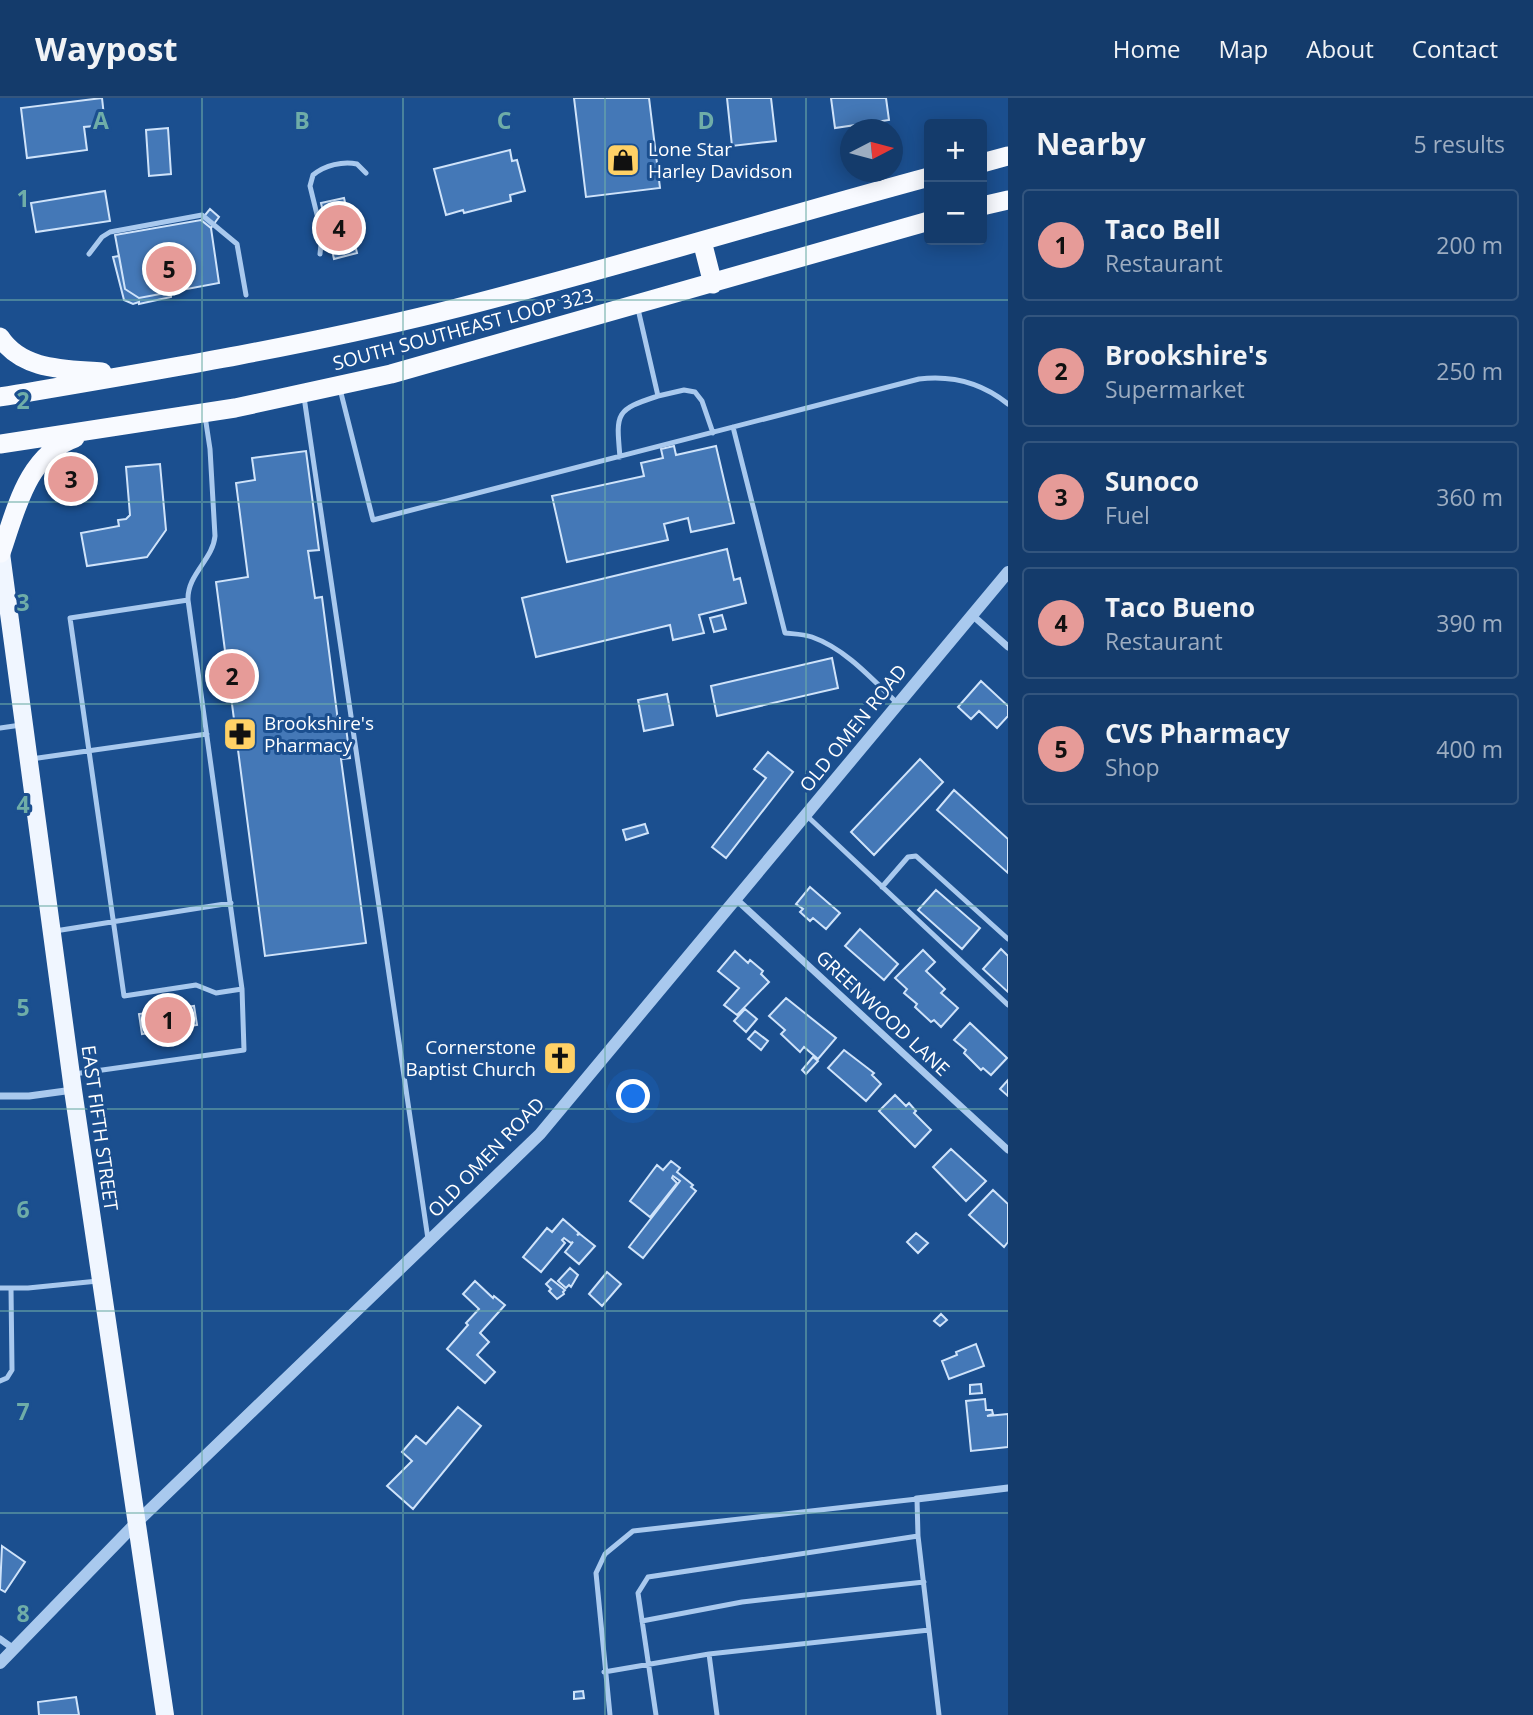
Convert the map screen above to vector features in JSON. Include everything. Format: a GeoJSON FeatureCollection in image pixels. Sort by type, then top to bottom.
{"type":"FeatureCollection","features":[{"type":"Feature","properties":{"kind":"highway"},"geometry":{"type":"LineString","coordinates":[[987,162],[1008,156]]}},
{"type":"Feature","properties":{"kind":"highway","name":"SOUTH SOUTHEAST LOOP 323"},"geometry":{"type":"LineString","coordinates":[[0,397],[288,346],[443,311],[924,178]]}},
{"type":"Feature","properties":{"kind":"highway"},"geometry":{"type":"LineString","coordinates":[[987,205],[1008,200]]}},
{"type":"Feature","properties":{"kind":"highway","name":"SOUTH SOUTHEAST LOOP 323"},"geometry":{"type":"LineString","coordinates":[[0,444],[204,413],[339,386],[437,362],[924,222]]}},
{"type":"Feature","properties":{"kind":"highway"},"geometry":{"type":"LineString","coordinates":[[702,241],[713,284]]}},
{"type":"Feature","properties":{"kind":"highway"},"geometry":{"type":"LineString","coordinates":[[0,337],[21,357],[43,366],[134,374]]}},
{"type":"Feature","properties":{"kind":"highway"},"geometry":{"type":"LineString","coordinates":[[1,557],[26,484],[38,464],[47,454],[68,441],[98,430]]}},
{"type":"Feature","properties":{"kind":"main road","name":"EAST FIFTH STREET"},"geometry":{"type":"LineString","coordinates":[[1,557],[7,648],[23,725],[72,1082],[165,1715]]}},
{"type":"Feature","properties":{"kind":"street","name":"OLD OMEN ROAD"},"geometry":{"type":"LineString","coordinates":[[0,1663],[137,1522],[540,1134],[1008,572]]}},
{"type":"Feature","properties":{"kind":"street"},"geometry":{"type":"LineString","coordinates":[[971,614],[1008,647]]}},
{"type":"Feature","properties":{"kind":"street","name":"GREENWOOD LANE"},"geometry":{"type":"LineString","coordinates":[[737,900],[1008,1150]]}},
{"type":"Feature","properties":{"kind":"street"},"geometry":{"type":"LineString","coordinates":[[0,1096],[29,1096],[72,1082]]}},
{"type":"Feature","properties":{"kind":"street"},"geometry":{"type":"LineString","coordinates":[[917,1499],[1008,1488]]}},
{"type":"Feature","properties":{"kind":"street"},"geometry":{"type":"LineString","coordinates":[[0,1639],[14,1649]]}},
{"type":"Feature","properties":{"kind":"lane"},"geometry":{"type":"LineString","coordinates":[[320,254],[322,235],[310,186],[313,175],[323,168],[344,163],[357,164],[366,173]]}},
{"type":"Feature","properties":{"kind":"lane"},"geometry":{"type":"LineString","coordinates":[[89,254],[102,237],[110,232],[202,215],[237,244],[246,295]]}},
{"type":"Feature","properties":{"kind":"lane"},"geometry":{"type":"LineString","coordinates":[[638,305],[657,396]]}},
{"type":"Feature","properties":{"kind":"lane"},"geometry":{"type":"LineString","coordinates":[[339,386],[373,520],[931,378],[970,383],[984,388],[1008,404]]}},
{"type":"Feature","properties":{"kind":"lane"},"geometry":{"type":"LineString","coordinates":[[620,457],[617,428],[620,414],[628,405],[657,396],[684,390],[695,392],[702,401],[713,433]]}},
{"type":"Feature","properties":{"kind":"lane"},"geometry":{"type":"LineString","coordinates":[[304,394],[428,1243]]}},
{"type":"Feature","properties":{"kind":"lane"},"geometry":{"type":"LineString","coordinates":[[72,1082],[244,1049],[242,989],[188,600],[190,584],[212,550],[215,536],[204,413]]}},
{"type":"Feature","properties":{"kind":"lane"},"geometry":{"type":"LineString","coordinates":[[733,427],[785,633],[810,636],[828,644],[861,668],[898,704]]}},
{"type":"Feature","properties":{"kind":"lane"},"geometry":{"type":"LineString","coordinates":[[188,600],[70,618],[88,751],[124,996],[196,985],[216,993],[242,989]]}},
{"type":"Feature","properties":{"kind":"lane"},"geometry":{"type":"LineString","coordinates":[[0,728],[23,725]]}},
{"type":"Feature","properties":{"kind":"lane"},"geometry":{"type":"LineString","coordinates":[[28,759],[207,734]]}},
{"type":"Feature","properties":{"kind":"lane"},"geometry":{"type":"LineString","coordinates":[[806,815],[1008,1005]]}},
{"type":"Feature","properties":{"kind":"lane"},"geometry":{"type":"LineString","coordinates":[[882,887],[908,857],[916,856],[1008,939]]}},
{"type":"Feature","properties":{"kind":"lane"},"geometry":{"type":"LineString","coordinates":[[51,931],[231,903]]}},
{"type":"Feature","properties":{"kind":"lane"},"geometry":{"type":"LineString","coordinates":[[0,1288],[101,1280]]}},
{"type":"Feature","properties":{"kind":"lane"},"geometry":{"type":"LineString","coordinates":[[0,1381],[8,1378],[12,1370],[11,1288]]}},
{"type":"Feature","properties":{"kind":"lane"},"geometry":{"type":"LineString","coordinates":[[610,1715],[596,1573],[605,1554],[634,1531],[917,1499],[918,1536],[939,1715]]}},
{"type":"Feature","properties":{"kind":"lane"},"geometry":{"type":"LineString","coordinates":[[656,1715],[638,1593],[649,1577],[918,1536]]}},
{"type":"Feature","properties":{"kind":"lane"},"geometry":{"type":"LineString","coordinates":[[642,1621],[741,1602],[923,1583]]}},
{"type":"Feature","properties":{"kind":"lane"},"geometry":{"type":"LineString","coordinates":[[604,1672],[709,1654],[929,1630]]}},
{"type":"Feature","properties":{"kind":"lane"},"geometry":{"type":"LineString","coordinates":[[709,1654],[717,1715]]}},
{"type":"Feature","properties":{"kind":"building"},"geometry":{"type":"Polygon","coordinates":[[[102,98],[105,125],[84,127],[87,150],[27,158],[21,108],[102,98]]]}},
{"type":"Feature","properties":{"kind":"building"},"geometry":{"type":"Polygon","coordinates":[[[574,98],[649,98],[660,188],[586,197],[574,98]]]}},
{"type":"Feature","properties":{"kind":"building"},"geometry":{"type":"Polygon","coordinates":[[[727,98],[771,98],[776,141],[732,146],[727,98]]]}},
{"type":"Feature","properties":{"kind":"building"},"geometry":{"type":"Polygon","coordinates":[[[831,98],[886,98],[889,119],[840,119],[840,127],[835,128],[831,98]]]}},
{"type":"Feature","properties":{"kind":"building"},"geometry":{"type":"Polygon","coordinates":[[[168,128],[171,174],[149,176],[146,130],[168,128]]]}},
{"type":"Feature","properties":{"kind":"building"},"geometry":{"type":"Polygon","coordinates":[[[510,150],[512,161],[517,160],[525,191],[510,195],[511,201],[446,215],[434,169],[510,150]]]}},
{"type":"Feature","properties":{"kind":"building"},"geometry":{"type":"Polygon","coordinates":[[[105,191],[110,221],[36,232],[31,203],[105,191]]]}},
{"type":"Feature","properties":{"kind":"building"},"geometry":{"type":"Polygon","coordinates":[[[344,198],[357,253],[334,259],[321,203],[344,198]]]}},
{"type":"Feature","properties":{"kind":"building"},"geometry":{"type":"Polygon","coordinates":[[[210,209],[219,217],[211,228],[201,220],[210,209]]]}},
{"type":"Feature","properties":{"kind":"building"},"geometry":{"type":"Polygon","coordinates":[[[201,220],[211,228],[219,283],[139,298],[125,289],[115,235],[201,220]]]}},
{"type":"Feature","properties":{"kind":"building"},"geometry":{"type":"Polygon","coordinates":[[[119,256],[125,289],[139,298],[171,292],[171,297],[139,304],[124,300],[113,257],[119,256]]]}},
{"type":"Feature","properties":{"kind":"building"},"geometry":{"type":"Polygon","coordinates":[[[674,446],[676,455],[716,446],[734,523],[691,532],[688,518],[664,524],[668,540],[567,562],[552,496],[644,476],[641,463],[663,458],[661,449],[674,446]]]}},
{"type":"Feature","properties":{"kind":"building"},"geometry":{"type":"Polygon","coordinates":[[[306,451],[319,550],[308,551],[315,598],[322,597],[338,721],[345,720],[350,758],[341,759],[366,943],[265,956],[216,582],[248,577],[236,483],[255,480],[252,458],[306,451]]]}},
{"type":"Feature","properties":{"kind":"building"},"geometry":{"type":"Polygon","coordinates":[[[71,464],[85,473],[71,494],[57,485],[71,464]]]}},
{"type":"Feature","properties":{"kind":"building"},"geometry":{"type":"Polygon","coordinates":[[[160,464],[166,530],[147,557],[87,566],[81,533],[119,526],[118,520],[126,519],[130,515],[126,467],[160,464]]]}},
{"type":"Feature","properties":{"kind":"building"},"geometry":{"type":"Polygon","coordinates":[[[727,549],[734,580],[740,578],[746,603],[699,615],[704,633],[673,640],[670,625],[536,657],[522,598],[727,549]]]}},
{"type":"Feature","properties":{"kind":"building"},"geometry":{"type":"Polygon","coordinates":[[[722,615],[726,629],[714,632],[710,618],[722,615]]]}},
{"type":"Feature","properties":{"kind":"building"},"geometry":{"type":"Polygon","coordinates":[[[832,658],[838,688],[717,716],[711,686],[832,658]]]}},
{"type":"Feature","properties":{"kind":"building"},"geometry":{"type":"Polygon","coordinates":[[[981,681],[1008,706],[1008,716],[997,728],[979,711],[971,719],[958,707],[981,681]]]}},
{"type":"Feature","properties":{"kind":"building"},"geometry":{"type":"Polygon","coordinates":[[[667,694],[673,725],[644,731],[638,700],[667,694]]]}},
{"type":"Feature","properties":{"kind":"building"},"geometry":{"type":"Polygon","coordinates":[[[768,752],[793,772],[726,858],[712,847],[766,778],[754,769],[768,752]]]}},
{"type":"Feature","properties":{"kind":"building"},"geometry":{"type":"Polygon","coordinates":[[[920,759],[943,782],[874,855],[851,832],[920,759]]]}},
{"type":"Feature","properties":{"kind":"building"},"geometry":{"type":"Polygon","coordinates":[[[954,790],[1008,839],[1008,873],[937,810],[954,790]]]}},
{"type":"Feature","properties":{"kind":"building"},"geometry":{"type":"Polygon","coordinates":[[[645,824],[648,833],[626,840],[623,830],[645,824]]]}},
{"type":"Feature","properties":{"kind":"building"},"geometry":{"type":"Polygon","coordinates":[[[810,887],[840,913],[826,929],[813,918],[810,921],[800,912],[803,909],[796,904],[810,887]]]}},
{"type":"Feature","properties":{"kind":"building"},"geometry":{"type":"Polygon","coordinates":[[[936,890],[980,928],[962,949],[918,910],[936,890]]]}},
{"type":"Feature","properties":{"kind":"building"},"geometry":{"type":"Polygon","coordinates":[[[860,929],[898,964],[884,980],[845,946],[860,929]]]}},
{"type":"Feature","properties":{"kind":"building"},"geometry":{"type":"Polygon","coordinates":[[[1001,949],[1008,956],[1008,992],[983,969],[1001,949]]]}},
{"type":"Feature","properties":{"kind":"building"},"geometry":{"type":"Polygon","coordinates":[[[923,950],[935,962],[926,971],[945,989],[941,993],[958,1008],[941,1027],[934,1020],[931,1022],[915,1007],[917,1004],[904,993],[907,989],[895,978],[923,950]]]}},
{"type":"Feature","properties":{"kind":"building"},"geometry":{"type":"Polygon","coordinates":[[[735,951],[748,963],[750,960],[763,971],[761,974],[769,982],[737,1015],[724,1005],[739,988],[718,971],[735,951]]]}},
{"type":"Feature","properties":{"kind":"building"},"geometry":{"type":"Polygon","coordinates":[[[786,998],[836,1038],[818,1059],[804,1047],[800,1052],[781,1034],[785,1030],[769,1016],[786,998]]]}},
{"type":"Feature","properties":{"kind":"building"},"geometry":{"type":"Polygon","coordinates":[[[194,1006],[197,1025],[142,1034],[139,1014],[194,1006]]]}},
{"type":"Feature","properties":{"kind":"building"},"geometry":{"type":"Polygon","coordinates":[[[745,1009],[757,1019],[746,1032],[734,1021],[745,1009]]]}},
{"type":"Feature","properties":{"kind":"building"},"geometry":{"type":"Polygon","coordinates":[[[970,1023],[1007,1058],[991,1075],[983,1068],[981,1070],[964,1053],[966,1050],[954,1040],[970,1023]]]}},
{"type":"Feature","properties":{"kind":"building"},"geometry":{"type":"Polygon","coordinates":[[[755,1031],[768,1041],[761,1050],[748,1039],[755,1031]]]}},
{"type":"Feature","properties":{"kind":"building"},"geometry":{"type":"Polygon","coordinates":[[[844,1050],[874,1073],[872,1075],[881,1084],[866,1101],[828,1068],[844,1050]]]}},
{"type":"Feature","properties":{"kind":"building"},"geometry":{"type":"Polygon","coordinates":[[[813,1057],[818,1061],[806,1074],[802,1070],[813,1057]]]}},
{"type":"Feature","properties":{"kind":"building"},"geometry":{"type":"Polygon","coordinates":[[[1008,1080],[1008,1096],[1000,1089],[1008,1080]]]}},
{"type":"Feature","properties":{"kind":"building"},"geometry":{"type":"Polygon","coordinates":[[[895,1095],[906,1106],[909,1103],[916,1111],[914,1113],[931,1130],[915,1147],[879,1111],[895,1095]]]}},
{"type":"Feature","properties":{"kind":"building"},"geometry":{"type":"Polygon","coordinates":[[[951,1149],[986,1181],[966,1201],[933,1167],[951,1149]]]}},
{"type":"Feature","properties":{"kind":"building"},"geometry":{"type":"Polygon","coordinates":[[[671,1161],[680,1168],[677,1172],[693,1185],[691,1187],[696,1191],[643,1258],[629,1247],[680,1181],[673,1176],[677,1183],[650,1217],[630,1201],[657,1165],[663,1170],[671,1161]]]}},
{"type":"Feature","properties":{"kind":"building"},"geometry":{"type":"Polygon","coordinates":[[[993,1190],[1008,1204],[1008,1242],[1004,1247],[969,1215],[993,1190]]]}},
{"type":"Feature","properties":{"kind":"building"},"geometry":{"type":"Polygon","coordinates":[[[563,1219],[579,1233],[577,1235],[580,1234],[595,1246],[579,1264],[565,1252],[573,1242],[564,1238],[562,1240],[565,1243],[541,1272],[523,1257],[547,1228],[552,1232],[563,1219]]]}},
{"type":"Feature","properties":{"kind":"building"},"geometry":{"type":"Polygon","coordinates":[[[916,1233],[928,1243],[918,1253],[907,1242],[916,1233]]]}},
{"type":"Feature","properties":{"kind":"building"},"geometry":{"type":"Polygon","coordinates":[[[570,1268],[578,1275],[571,1287],[569,1285],[566,1288],[558,1281],[570,1268]]]}},
{"type":"Feature","properties":{"kind":"building"},"geometry":{"type":"Polygon","coordinates":[[[607,1272],[621,1284],[602,1306],[589,1294],[607,1272]]]}},
{"type":"Feature","properties":{"kind":"building"},"geometry":{"type":"Polygon","coordinates":[[[551,1279],[565,1290],[557,1299],[546,1284],[551,1279]]]}},
{"type":"Feature","properties":{"kind":"building"},"geometry":{"type":"Polygon","coordinates":[[[475,1281],[505,1305],[480,1333],[489,1342],[477,1355],[495,1372],[485,1383],[447,1349],[479,1309],[463,1294],[475,1281]]]}},
{"type":"Feature","properties":{"kind":"building"},"geometry":{"type":"Polygon","coordinates":[[[941,1314],[947,1320],[940,1326],[934,1321],[941,1314]]]}},
{"type":"Feature","properties":{"kind":"building"},"geometry":{"type":"Polygon","coordinates":[[[976,1344],[984,1366],[949,1379],[942,1361],[976,1344]]]}},
{"type":"Feature","properties":{"kind":"building"},"geometry":{"type":"Polygon","coordinates":[[[981,1384],[982,1393],[970,1394],[970,1385],[981,1384]]]}},
{"type":"Feature","properties":{"kind":"building"},"geometry":{"type":"Polygon","coordinates":[[[985,1399],[986,1410],[992,1410],[993,1414],[987,1416],[1008,1414],[1008,1447],[971,1451],[966,1401],[985,1399]]]}},
{"type":"Feature","properties":{"kind":"building"},"geometry":{"type":"Polygon","coordinates":[[[458,1407],[481,1426],[413,1509],[387,1486],[412,1461],[402,1452],[416,1436],[426,1444],[458,1407]]]}},
{"type":"Feature","properties":{"kind":"building"},"geometry":{"type":"Polygon","coordinates":[[[2,1546],[25,1562],[5,1592],[0,1589],[2,1546]]]}},
{"type":"Feature","properties":{"kind":"building"},"geometry":{"type":"Polygon","coordinates":[[[583,1691],[584,1698],[574,1699],[574,1692],[583,1691]]]}},
{"type":"Feature","properties":{"kind":"building"},"geometry":{"type":"Polygon","coordinates":[[[76,1697],[79,1715],[39,1715],[38,1702],[76,1697]]]}},
{"type":"Feature","properties":{"kind":"place","name":"Lone Star Harley Davidson"},"geometry":{"type":"Point","coordinates":[623,160]}},
{"type":"Feature","properties":{"kind":"place","name":"Taco Bueno"},"geometry":{"type":"Point","coordinates":[339,228]}},
{"type":"Feature","properties":{"kind":"place","name":"CVS Pharmacy"},"geometry":{"type":"Point","coordinates":[169,269]}},
{"type":"Feature","properties":{"kind":"place","name":"Sunoco"},"geometry":{"type":"Point","coordinates":[71,479]}},
{"type":"Feature","properties":{"kind":"place","name":"Brookshire's"},"geometry":{"type":"Point","coordinates":[232,676]}},
{"type":"Feature","properties":{"kind":"place","name":"Brookshire's Pharmacy"},"geometry":{"type":"Point","coordinates":[240,734]}},
{"type":"Feature","properties":{"kind":"place","name":"Taco Bell"},"geometry":{"type":"Point","coordinates":[168,1020]}},
{"type":"Feature","properties":{"kind":"place","name":"Cornerstone Baptist Church"},"geometry":{"type":"Point","coordinates":[560,1058]}}]}
